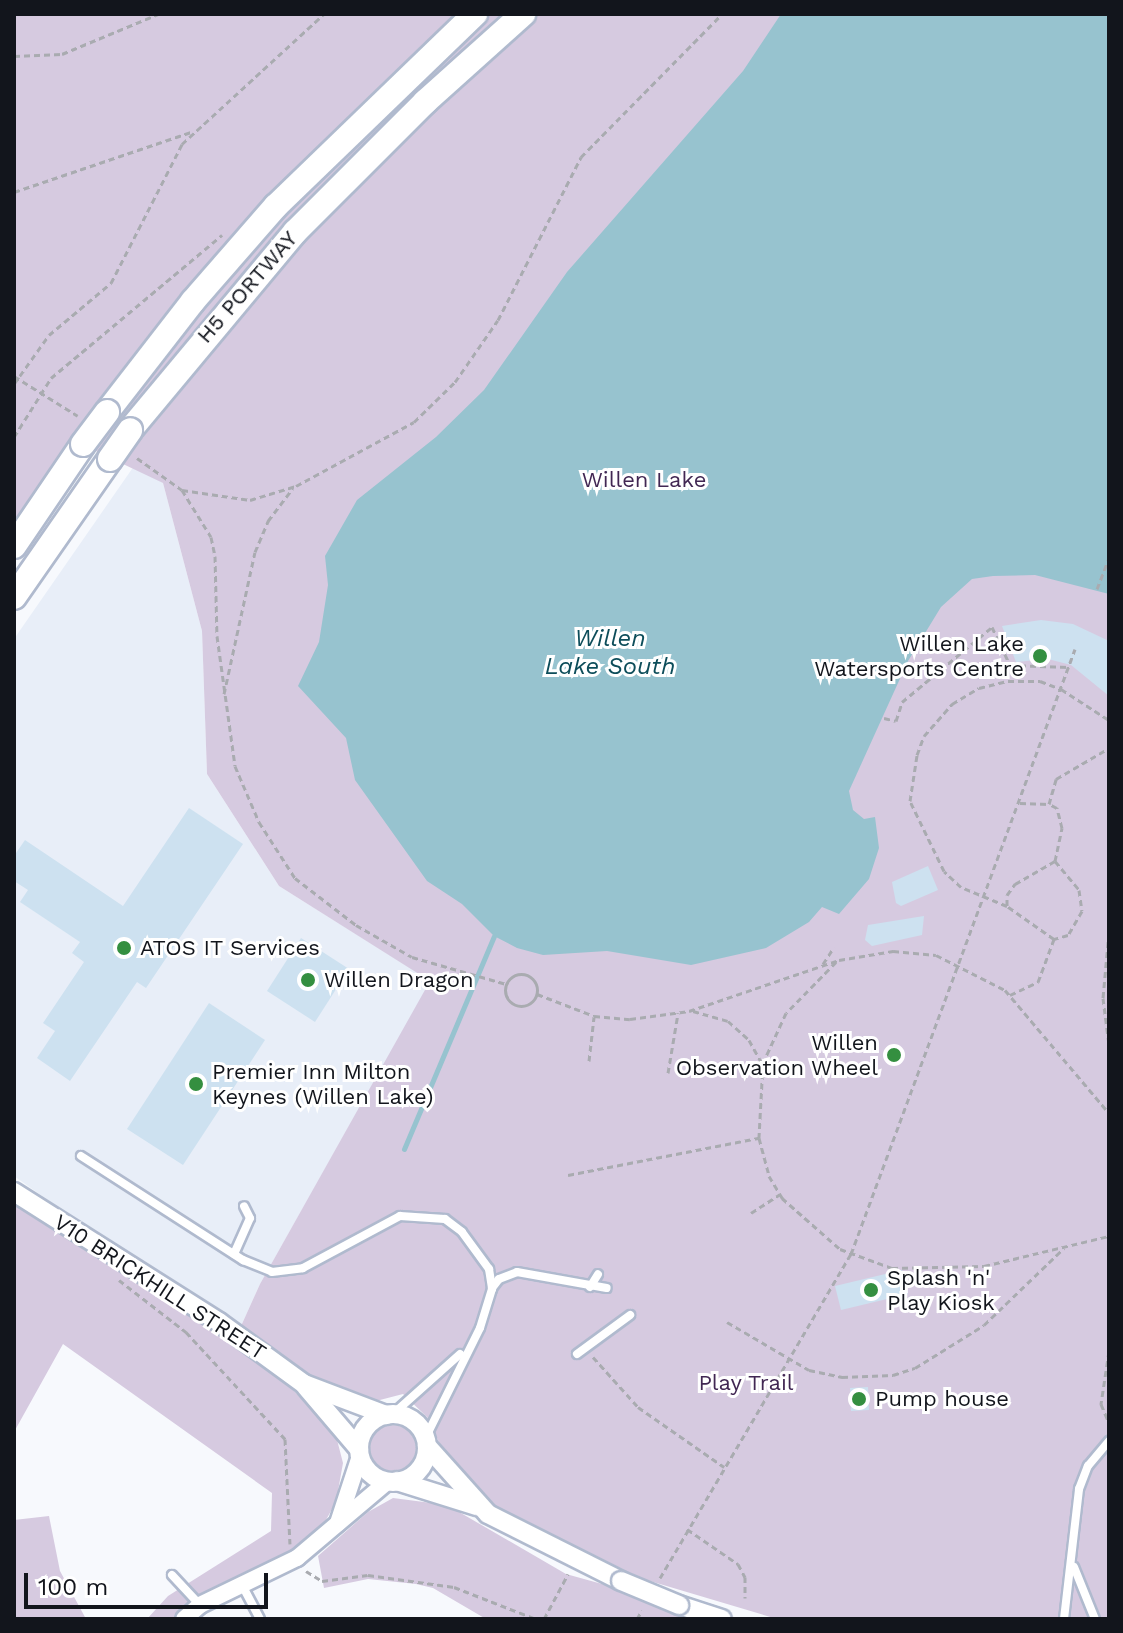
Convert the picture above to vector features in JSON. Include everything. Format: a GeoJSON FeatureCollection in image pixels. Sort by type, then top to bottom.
{"type":"FeatureCollection","features":[{"type":"Feature","properties":{"kind":"main road","name":"H5 PORTWAY"},"geometry":{"type":"LineString","coordinates":[[14,546],[83,444],[193,301],[276,206],[475,14]]}},
{"type":"Feature","properties":{"kind":"main road","name":"H5 PORTWAY"},"geometry":{"type":"LineString","coordinates":[[14,597],[130,430],[305,222],[425,102],[523,14]]}},
{"type":"Feature","properties":{"kind":"street","name":"V10 BRICKHILL STREET"},"geometry":{"type":"LineString","coordinates":[[14,1192],[219,1322],[304,1384],[360,1452]]}},
{"type":"Feature","properties":{"kind":"street","name":"V10 BRICKHILL STREET"},"geometry":{"type":"LineString","coordinates":[[304,1384],[389,1414]]}},
{"type":"Feature","properties":{"kind":"street"},"geometry":{"type":"LineString","coordinates":[[338,1523],[366,1427],[389,1414],[410,1419],[477,1506]]}},
{"type":"Feature","properties":{"kind":"street"},"geometry":{"type":"LineString","coordinates":[[184,1619],[200,1605],[297,1558],[393,1481],[415,1473],[426,1442]]}},
{"type":"Feature","properties":{"kind":"street"},"geometry":{"type":"LineString","coordinates":[[360,1452],[367,1470],[477,1506],[573,1561],[679,1605],[722,1619]]}},
{"type":"Feature","properties":{"kind":"lane"},"geometry":{"type":"LineString","coordinates":[[81,1156],[260,1268],[293,1272],[400,1216],[434,1216],[473,1241],[489,1269],[492,1289]]}},
{"type":"Feature","properties":{"kind":"lane"},"geometry":{"type":"LineString","coordinates":[[234,1254],[250,1218],[244,1206]]}},
{"type":"Feature","properties":{"kind":"lane"},"geometry":{"type":"LineString","coordinates":[[426,1442],[499,1279],[517,1272],[607,1288]]}},
{"type":"Feature","properties":{"kind":"lane"},"geometry":{"type":"LineString","coordinates":[[590,1287],[598,1274]]}},
{"type":"Feature","properties":{"kind":"lane"},"geometry":{"type":"LineString","coordinates":[[577,1354],[630,1315]]}},
{"type":"Feature","properties":{"kind":"lane"},"geometry":{"type":"LineString","coordinates":[[389,1414],[469,1344]]}},
{"type":"Feature","properties":{"kind":"lane"},"geometry":{"type":"LineString","coordinates":[[1064,1619],[1073,1566],[1079,1489],[1088,1466],[1109,1441]]}},
{"type":"Feature","properties":{"kind":"lane"},"geometry":{"type":"LineString","coordinates":[[1073,1566],[1095,1619]]}},
{"type":"Feature","properties":{"kind":"lane"},"geometry":{"type":"LineString","coordinates":[[172,1575],[200,1605]]}},
{"type":"Feature","properties":{"kind":"lane"},"geometry":{"type":"LineString","coordinates":[[242,1585],[260,1619]]}},
{"type":"Feature","properties":{"kind":"path"},"geometry":{"type":"LineString","coordinates":[[14,56],[62,54],[158,14]]}},
{"type":"Feature","properties":{"kind":"path"},"geometry":{"type":"LineString","coordinates":[[14,384],[49,335],[111,283],[182,144],[286,54],[324,14]]}},
{"type":"Feature","properties":{"kind":"path"},"geometry":{"type":"LineString","coordinates":[[506,984],[412,957],[356,925],[295,878],[259,822],[235,766],[223,696],[215,556],[211,537],[182,490],[231,501],[296,486],[336,461],[394,437],[455,382],[525,274],[581,157],[722,14]]}},
{"type":"Feature","properties":{"kind":"path"},"geometry":{"type":"LineString","coordinates":[[14,192],[194,131]]}},
{"type":"Feature","properties":{"kind":"path"},"geometry":{"type":"LineString","coordinates":[[14,437],[51,378],[233,226]]}},
{"type":"Feature","properties":{"kind":"path"},"geometry":{"type":"LineString","coordinates":[[223,696],[255,552],[268,521],[296,486]]}},
{"type":"Feature","properties":{"kind":"path"},"geometry":{"type":"LineString","coordinates":[[1097,589],[1109,558]]}},
{"type":"Feature","properties":{"kind":"path"},"geometry":{"type":"LineString","coordinates":[[884,718],[896,721],[902,702],[992,627],[1010,665],[1069,667]]}},
{"type":"Feature","properties":{"kind":"path"},"geometry":{"type":"LineString","coordinates":[[660,1578],[851,1254],[1075,649]]}},
{"type":"Feature","properties":{"kind":"path"},"geometry":{"type":"LineString","coordinates":[[1055,861],[1079,890],[1082,911],[1065,938],[1054,939],[1007,906],[951,879],[910,801],[917,755],[940,714],[967,693],[1017,680],[1061,689],[1109,720]]}},
{"type":"Feature","properties":{"kind":"path"},"geometry":{"type":"LineString","coordinates":[[1049,804],[1062,773],[1109,748]]}},
{"type":"Feature","properties":{"kind":"path"},"geometry":{"type":"LineString","coordinates":[[1007,906],[1007,895],[1015,884],[1055,861],[1062,828],[1057,808],[1049,804],[1020,803]]}},
{"type":"Feature","properties":{"kind":"path"},"geometry":{"type":"LineString","coordinates":[[1030,933],[1036,927]]}},
{"type":"Feature","properties":{"kind":"path"},"geometry":{"type":"LineString","coordinates":[[1109,932],[1103,998],[1109,1045]]}},
{"type":"Feature","properties":{"kind":"path"},"geometry":{"type":"LineString","coordinates":[[1009,995],[1038,982],[1054,939]]}},
{"type":"Feature","properties":{"kind":"path"},"geometry":{"type":"LineString","coordinates":[[822,966],[834,947]]}},
{"type":"Feature","properties":{"kind":"path"},"geometry":{"type":"LineString","coordinates":[[537,994],[594,1016],[630,1019],[689,1011],[839,960],[914,952],[960,963],[1009,995],[1109,1113]]}},
{"type":"Feature","properties":{"kind":"path"},"geometry":{"type":"LineString","coordinates":[[839,960],[786,1013],[763,1063],[759,1138],[780,1194],[807,1223],[851,1254],[892,1268],[958,1270],[1109,1236]]}},
{"type":"Feature","properties":{"kind":"path"},"geometry":{"type":"LineString","coordinates":[[525,973],[536,981],[537,994],[519,1006],[507,999],[506,984],[513,976],[525,973]]}},
{"type":"Feature","properties":{"kind":"path"},"geometry":{"type":"LineString","coordinates":[[689,1011],[728,1021],[749,1040],[763,1063]]}},
{"type":"Feature","properties":{"kind":"path"},"geometry":{"type":"LineString","coordinates":[[668,1073],[678,1013]]}},
{"type":"Feature","properties":{"kind":"path"},"geometry":{"type":"LineString","coordinates":[[589,1061],[594,1016]]}},
{"type":"Feature","properties":{"kind":"path"},"geometry":{"type":"LineString","coordinates":[[568,1175],[759,1138]]}},
{"type":"Feature","properties":{"kind":"path"},"geometry":{"type":"LineString","coordinates":[[751,1213],[780,1194]]}},
{"type":"Feature","properties":{"kind":"path"},"geometry":{"type":"LineString","coordinates":[[727,1322],[787,1361],[842,1377],[893,1375],[915,1368],[1012,1304],[1066,1246]]}},
{"type":"Feature","properties":{"kind":"path"},"geometry":{"type":"LineString","coordinates":[[113,1276],[186,1332],[285,1439],[286,1525],[293,1551]]}},
{"type":"Feature","properties":{"kind":"path"},"geometry":{"type":"LineString","coordinates":[[586,1348],[638,1407],[724,1467]]}},
{"type":"Feature","properties":{"kind":"path"},"geometry":{"type":"LineString","coordinates":[[1109,1351],[1101,1404],[1109,1423]]}},
{"type":"Feature","properties":{"kind":"path"},"geometry":{"type":"LineString","coordinates":[[687,1529],[738,1564],[745,1577],[745,1598]]}},
{"type":"Feature","properties":{"kind":"path"},"geometry":{"type":"LineString","coordinates":[[301,1565],[322,1581],[368,1575],[454,1587],[536,1619]]}},
{"type":"Feature","properties":{"kind":"path"},"geometry":{"type":"LineString","coordinates":[[544,1619],[568,1574],[558,1568]]}},
{"type":"Feature","properties":{"kind":"path"},"geometry":{"type":"LineString","coordinates":[[637,1619],[642,1610]]}},
{"type":"Feature","properties":{"kind":"shaded area"},"geometry":{"type":"Polygon","coordinates":[[[134,466],[163,483],[202,631],[207,774],[279,886],[431,981],[260,1284],[237,1335],[14,1176],[14,639],[134,466]]]}},
{"type":"Feature","properties":{"kind":"green space","name":"Willen Lake"},"geometry":{"type":"Polygon","coordinates":[[[14,14],[1109,14],[1109,1619],[777,1619],[623,1573],[520,1524],[480,1496],[445,1455],[427,1417],[403,1394],[376,1401],[351,1398],[241,1338],[335,1432],[343,1463],[336,1502],[322,1527],[242,1585],[184,1619],[147,1619],[168,1596],[271,1531],[272,1493],[63,1344],[14,1432],[14,1192],[237,1335],[260,1284],[430,981],[279,886],[207,774],[202,631],[163,483],[83,445],[14,546],[14,14]]]}},
{"type":"Feature","properties":{"kind":"green space"},"geometry":{"type":"Polygon","coordinates":[[[393,1425],[410,1431],[416,1448],[410,1465],[393,1471],[376,1465],[370,1448],[376,1431],[393,1425]]]}},
{"type":"Feature","properties":{"kind":"green space"},"geometry":{"type":"Polygon","coordinates":[[[393,1498],[447,1505],[566,1574],[620,1589],[693,1619],[486,1619],[433,1588],[416,1584],[368,1579],[324,1588],[318,1556],[368,1512],[393,1498]]]}},
{"type":"Feature","properties":{"kind":"green space"},"geometry":{"type":"Polygon","coordinates":[[[49,1516],[60,1571],[86,1619],[14,1619],[14,1520],[49,1516]]]}},
{"type":"Feature","properties":{"kind":"water","name":"Willen Lake South"},"geometry":{"type":"Polygon","coordinates":[[[781,14],[1109,14],[1109,594],[1035,575],[993,576],[972,579],[941,607],[908,661],[849,791],[853,810],[864,819],[875,817],[879,848],[869,879],[839,914],[822,907],[809,922],[766,948],[691,965],[607,951],[543,955],[517,948],[494,936],[462,904],[427,881],[355,780],[346,738],[298,686],[319,642],[328,585],[325,556],[357,500],[436,437],[484,390],[567,272],[743,71],[781,14]]]}},
{"type":"Feature","properties":{"kind":"building","name":"Willen Lake Watersports Centre"},"geometry":{"type":"Polygon","coordinates":[[[1041,620],[1073,624],[1109,641],[1109,696],[1071,665],[1048,659],[1016,662],[1002,626],[1041,620]]]}},
{"type":"Feature","properties":{"kind":"building","name":"ATOS IT Services"},"geometry":{"type":"Polygon","coordinates":[[[189,808],[243,844],[146,988],[137,982],[70,1081],[37,1058],[55,1031],[43,1023],[84,962],[72,953],[80,942],[20,902],[28,890],[14,881],[14,856],[25,840],[123,906],[189,808]]]}},
{"type":"Feature","properties":{"kind":"building"},"geometry":{"type":"Polygon","coordinates":[[[928,866],[938,890],[901,906],[896,903],[892,882],[928,866]]]}},
{"type":"Feature","properties":{"kind":"building"},"geometry":{"type":"Polygon","coordinates":[[[924,916],[922,935],[872,946],[865,940],[868,925],[924,916]]]}},
{"type":"Feature","properties":{"kind":"building","name":"Willen Dragon"},"geometry":{"type":"Polygon","coordinates":[[[301,938],[349,969],[315,1022],[267,991],[301,938]]]}},
{"type":"Feature","properties":{"kind":"building","name":"Premier Inn Milton Keynes (Willen Lake)"},"geometry":{"type":"Polygon","coordinates":[[[209,1003],[265,1040],[183,1165],[127,1129],[209,1003]]]}},
{"type":"Feature","properties":{"kind":"building","name":"Splash 'n' Play Kiosk"},"geometry":{"type":"Polygon","coordinates":[[[902,1270],[908,1294],[841,1310],[835,1286],[902,1270]]]}},
{"type":"Feature","properties":{"kind":"building","name":"Pump house"},"geometry":{"type":"Polygon","coordinates":[[[868,1387],[869,1410],[851,1411],[850,1388],[868,1387]]]}},
{"type":"Feature","properties":{"kind":"waterway"},"geometry":{"type":"LineString","coordinates":[[404,1149],[494,936]]}},
{"type":"Feature","properties":{"kind":"place","name":"Willen Lake Watersports Centre"},"geometry":{"type":"Point","coordinates":[1040,656]}},
{"type":"Feature","properties":{"kind":"place","name":"ATOS IT Services"},"geometry":{"type":"Point","coordinates":[124,948]}},
{"type":"Feature","properties":{"kind":"place","name":"Willen Dragon"},"geometry":{"type":"Point","coordinates":[308,980]}},
{"type":"Feature","properties":{"kind":"place","name":"Willen Observation Wheel"},"geometry":{"type":"Point","coordinates":[894,1055]}},
{"type":"Feature","properties":{"kind":"place","name":"Premier Inn Milton Keynes (Willen Lake)"},"geometry":{"type":"Point","coordinates":[196,1084]}},
{"type":"Feature","properties":{"kind":"place","name":"Splash 'n' Play Kiosk"},"geometry":{"type":"Point","coordinates":[871,1290]}},
{"type":"Feature","properties":{"kind":"place","name":"Pump house"},"geometry":{"type":"Point","coordinates":[859,1399]}},
{"type":"Feature","properties":{"kind":"park label","name":"Play Trail"},"geometry":{"type":"Point","coordinates":[746,1383]}}]}
